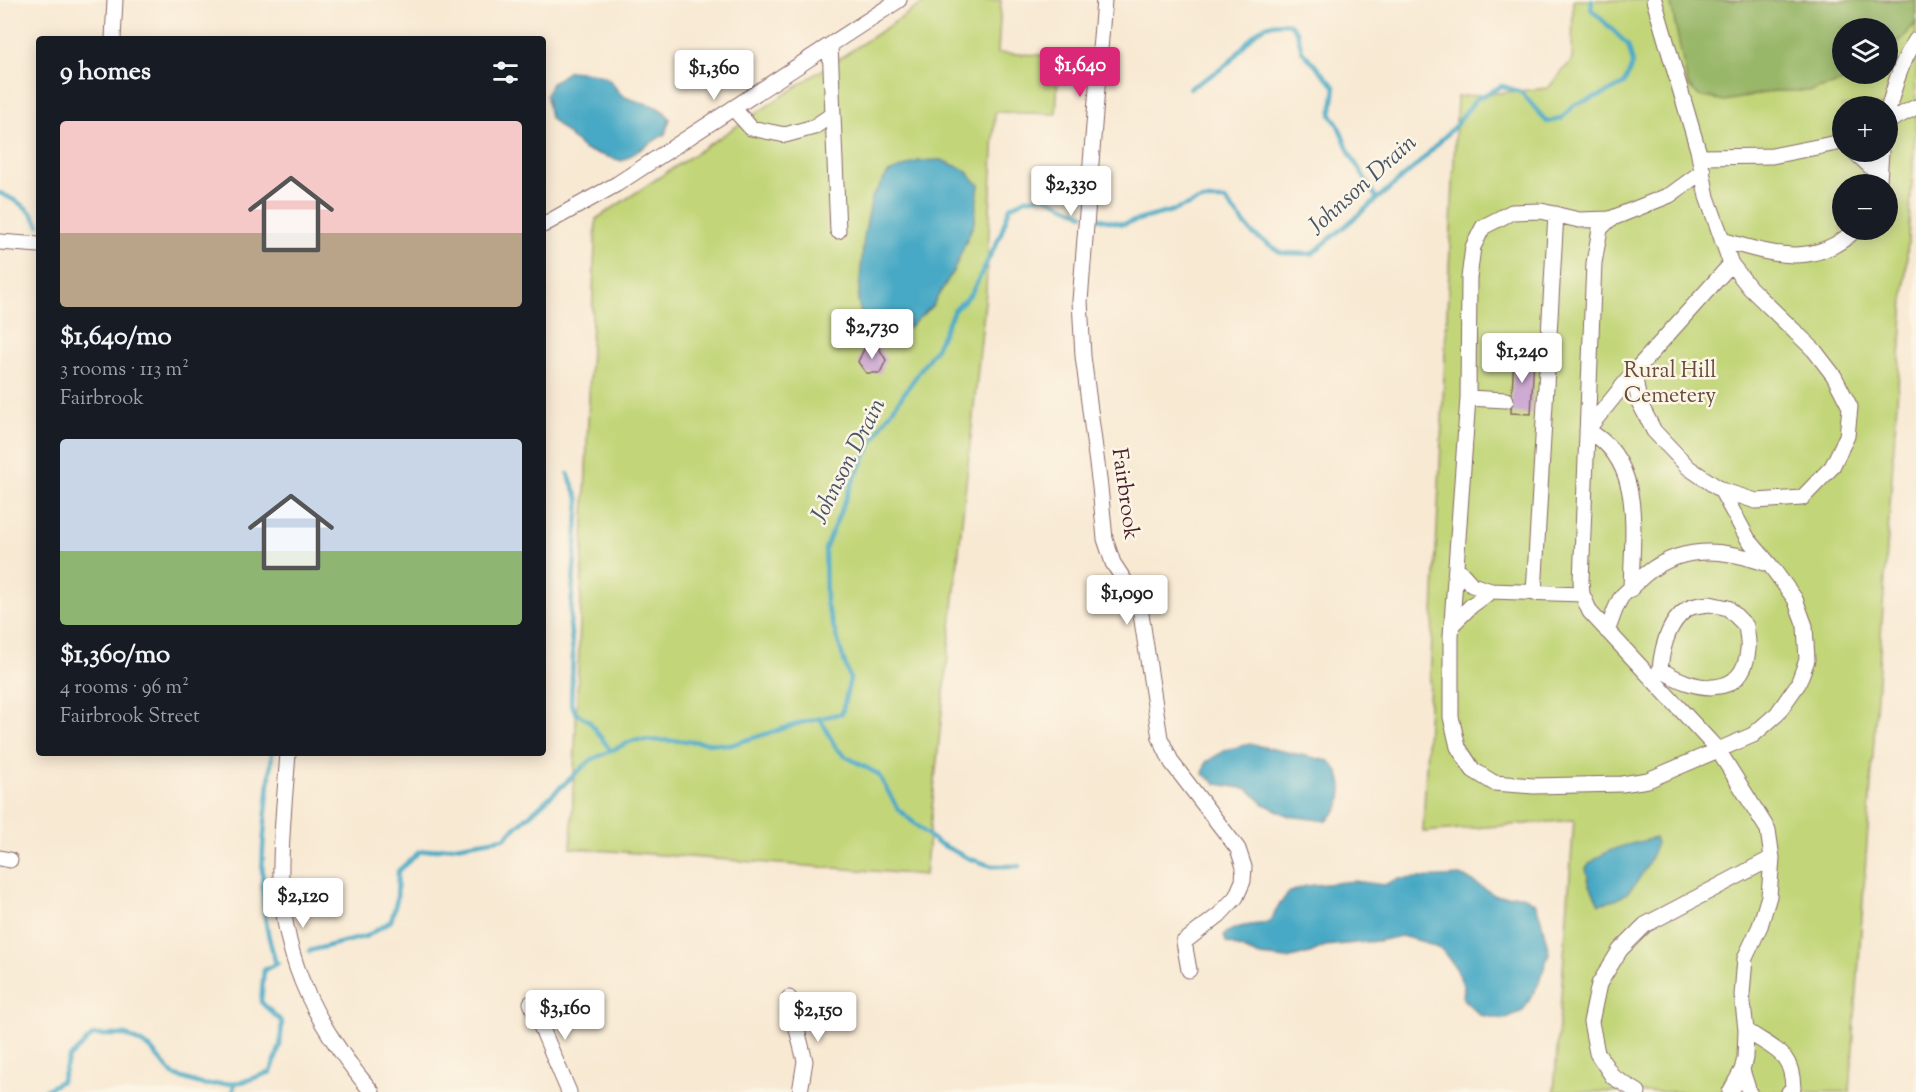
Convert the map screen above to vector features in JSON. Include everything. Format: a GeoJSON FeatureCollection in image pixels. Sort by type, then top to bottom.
{"type":"FeatureCollection","features":[{"type":"Feature","properties":{"kind":"street"},"geometry":{"type":"LineString","coordinates":[[112,36],[115,0]]}},
{"type":"Feature","properties":{"kind":"street"},"geometry":{"type":"LineString","coordinates":[[546,223],[617,184],[899,0]]}},
{"type":"Feature","properties":{"kind":"street","name":"Fairbrook"},"geometry":{"type":"LineString","coordinates":[[1104,0],[1080,301],[1083,356],[1108,551],[1119,574],[1134,595],[1142,614],[1154,708],[1164,750],[1172,764],[1238,849],[1244,867],[1243,881],[1236,897],[1219,915],[1184,942],[1189,970]]}},
{"type":"Feature","properties":{"kind":"street"},"geometry":{"type":"LineString","coordinates":[[1634,372],[1640,402],[1654,431],[1689,468],[1721,490],[1756,501],[1802,498],[1832,467],[1847,436],[1850,407],[1834,376],[1814,350],[1750,288],[1731,264],[1707,197],[1700,160],[1655,1]]}},
{"type":"Feature","properties":{"kind":"street"},"geometry":{"type":"LineString","coordinates":[[1892,96],[1906,54],[1916,40]]}},
{"type":"Feature","properties":{"kind":"street"},"geometry":{"type":"LineString","coordinates":[[830,45],[838,231]]}},
{"type":"Feature","properties":{"kind":"street"},"geometry":{"type":"LineString","coordinates":[[1898,116],[1916,107]]}},
{"type":"Feature","properties":{"kind":"street"},"geometry":{"type":"LineString","coordinates":[[733,108],[752,128],[785,135],[814,127],[833,114]]}},
{"type":"Feature","properties":{"kind":"street"},"geometry":{"type":"LineString","coordinates":[[1721,490],[1748,539],[1795,599],[1805,626],[1807,660],[1798,684],[1777,714],[1753,735],[1639,782],[1534,786],[1494,783],[1473,770],[1458,747],[1451,717],[1452,625],[1468,398],[1469,278],[1473,247],[1483,227],[1512,212],[1541,211],[1580,220],[1610,219],[1670,195],[1700,160],[1772,156],[1832,144]]}},
{"type":"Feature","properties":{"kind":"street"},"geometry":{"type":"LineString","coordinates":[[1864,162],[1874,174]]}},
{"type":"Feature","properties":{"kind":"street"},"geometry":{"type":"LineString","coordinates":[[1534,593],[1556,214]]}},
{"type":"Feature","properties":{"kind":"street"},"geometry":{"type":"LineString","coordinates":[[1610,219],[1600,229],[1594,263],[1582,594],[1590,612],[1607,631],[1653,671],[1718,750],[1768,830],[1772,858],[1769,896],[1761,926],[1745,958],[1742,994],[1746,1030],[1745,1058],[1742,1070],[1730,1092]]}},
{"type":"Feature","properties":{"kind":"street"},"geometry":{"type":"LineString","coordinates":[[1722,240],[1776,254],[1809,255],[1833,246],[1841,240]]}},
{"type":"Feature","properties":{"kind":"street"},"geometry":{"type":"LineString","coordinates":[[0,242],[36,245]]}},
{"type":"Feature","properties":{"kind":"street"},"geometry":{"type":"LineString","coordinates":[[1587,430],[1634,372],[1731,264]]}},
{"type":"Feature","properties":{"kind":"street"},"geometry":{"type":"LineString","coordinates":[[1468,398],[1506,400]]}},
{"type":"Feature","properties":{"kind":"street"},"geometry":{"type":"LineString","coordinates":[[1587,430],[1607,444],[1622,463],[1631,494],[1631,589]]}},
{"type":"Feature","properties":{"kind":"street"},"geometry":{"type":"LineString","coordinates":[[1607,631],[1622,597],[1647,573],[1673,557],[1702,551],[1745,556],[1770,565]]}},
{"type":"Feature","properties":{"kind":"street"},"geometry":{"type":"LineString","coordinates":[[1456,567],[1472,585],[1491,591],[1582,594]]}},
{"type":"Feature","properties":{"kind":"street"},"geometry":{"type":"LineString","coordinates":[[1452,625],[1471,606],[1491,591]]}},
{"type":"Feature","properties":{"kind":"street"},"geometry":{"type":"LineString","coordinates":[[1710,604],[1728,608],[1746,626],[1748,650],[1742,670],[1730,684],[1713,688],[1688,684],[1653,671],[1674,622],[1688,608],[1710,604]]}},
{"type":"Feature","properties":{"kind":"street"},"geometry":{"type":"LineString","coordinates":[[288,756],[281,860],[286,928],[298,972],[316,1014],[345,1059],[372,1092]]}},
{"type":"Feature","properties":{"kind":"street"},"geometry":{"type":"LineString","coordinates":[[1638,1092],[1613,1077],[1597,1053],[1591,1022],[1599,984],[1620,950],[1645,925],[1772,858]]}},
{"type":"Feature","properties":{"kind":"street"},"geometry":{"type":"LineString","coordinates":[[789,998],[805,1061],[800,1092]]}},
{"type":"Feature","properties":{"kind":"street"},"geometry":{"type":"LineString","coordinates":[[531,1003],[569,1092]]}},
{"type":"Feature","properties":{"kind":"street"},"geometry":{"type":"LineString","coordinates":[[1746,1030],[1782,1054],[1792,1070],[1793,1088],[1789,1092]]}},
{"type":"Feature","properties":{"kind":"street"},"geometry":{"type":"LineString","coordinates":[[1742,1070],[1749,1092]]}},
{"type":"Feature","properties":{"kind":"green space"},"geometry":{"type":"Polygon","coordinates":[[[928,0],[1001,0],[998,53],[1059,56],[1056,114],[995,112],[986,292],[925,875],[571,848],[596,219],[928,0]]]}},
{"type":"Feature","properties":{"kind":"green space","name":"Rural Hill Cemetery"},"geometry":{"type":"Polygon","coordinates":[[[1573,0],[1916,0],[1916,122],[1850,1092],[1554,1092],[1574,820],[1423,832],[1457,97],[1548,88],[1572,60],[1573,0]]]}},
{"type":"Feature","properties":{"kind":"green space"},"geometry":{"type":"Polygon","coordinates":[[[1670,0],[1916,0],[1916,23],[1898,43],[1898,18],[1832,18],[1832,84],[1836,84],[1811,91],[1774,91],[1725,101],[1699,96],[1688,85],[1670,0]]]}},
{"type":"Feature","properties":{"kind":"water"},"geometry":{"type":"Polygon","coordinates":[[[569,71],[601,75],[609,80],[623,96],[661,110],[670,119],[665,134],[622,161],[585,150],[550,118],[546,95],[552,83],[569,71]]]}},
{"type":"Feature","properties":{"kind":"water"},"geometry":{"type":"Polygon","coordinates":[[[941,160],[965,170],[979,185],[974,223],[954,270],[932,306],[907,329],[879,334],[864,325],[858,302],[864,236],[872,197],[888,173],[919,161],[941,160]]]}},
{"type":"Feature","properties":{"kind":"water"},"geometry":{"type":"Polygon","coordinates":[[[1250,744],[1329,761],[1337,770],[1342,787],[1337,810],[1326,821],[1289,816],[1264,804],[1248,789],[1217,784],[1203,774],[1206,762],[1226,750],[1250,744]]]}},
{"type":"Feature","properties":{"kind":"water"},"geometry":{"type":"Polygon","coordinates":[[[1655,838],[1657,843],[1651,858],[1631,889],[1618,899],[1599,904],[1589,883],[1586,868],[1609,851],[1655,838]]]}},
{"type":"Feature","properties":{"kind":"water"},"geometry":{"type":"Polygon","coordinates":[[[1463,876],[1496,896],[1522,895],[1535,903],[1541,919],[1549,953],[1539,983],[1523,1011],[1504,1019],[1480,1015],[1463,999],[1464,987],[1456,968],[1442,950],[1424,942],[1401,936],[1378,941],[1325,946],[1287,959],[1260,956],[1226,942],[1224,935],[1240,927],[1270,922],[1280,903],[1290,892],[1306,886],[1354,881],[1384,885],[1397,879],[1463,876]]]}},
{"type":"Feature","properties":{"kind":"building"},"geometry":{"type":"Polygon","coordinates":[[[865,347],[879,348],[886,360],[880,373],[866,373],[858,362],[865,347]]]}},
{"type":"Feature","properties":{"kind":"building"},"geometry":{"type":"Polygon","coordinates":[[[1514,355],[1534,356],[1531,414],[1511,413],[1514,355]]]}},
{"type":"Feature","properties":{"kind":"waterway","name":"Johnson Drain"},"geometry":{"type":"LineString","coordinates":[[1091,217],[1123,224],[1175,210],[1201,200],[1225,200],[1253,234],[1282,253],[1312,254],[1416,166],[1455,126],[1476,99],[1502,86],[1521,92],[1547,122],[1561,119],[1574,105],[1624,84],[1633,63],[1628,45],[1591,9],[1592,0]]}},
{"type":"Feature","properties":{"kind":"waterway"},"geometry":{"type":"LineString","coordinates":[[1190,88],[1226,65],[1260,29],[1278,23],[1290,24],[1297,32],[1302,51],[1335,87],[1331,115],[1338,125],[1350,154],[1377,199]]}},
{"type":"Feature","properties":{"kind":"waterway"},"geometry":{"type":"LineString","coordinates":[[0,193],[18,202],[36,219]]}},
{"type":"Feature","properties":{"kind":"waterway","name":"Johnson Drain"},"geometry":{"type":"LineString","coordinates":[[309,951],[367,936],[391,921],[397,899],[398,871],[419,852],[504,838],[591,760],[634,740],[689,741],[731,745],[800,723],[842,713],[850,679],[826,603],[825,549],[853,481],[881,426],[936,348],[954,310],[971,294],[1000,236],[1010,207],[1026,199],[1043,196],[1083,214]]}},
{"type":"Feature","properties":{"kind":"waterway"},"geometry":{"type":"LineString","coordinates":[[568,474],[579,500],[570,624],[573,654],[571,703],[576,713],[589,721],[611,751]]}},
{"type":"Feature","properties":{"kind":"waterway"},"geometry":{"type":"LineString","coordinates":[[820,718],[836,748],[845,756],[878,774],[898,809],[936,842],[968,858],[992,866],[1019,866]]}},
{"type":"Feature","properties":{"kind":"waterway"},"geometry":{"type":"LineString","coordinates":[[272,756],[262,885],[267,928],[276,964]]}},
{"type":"Feature","properties":{"kind":"waterway","name":"Johnson Drain"},"geometry":{"type":"LineString","coordinates":[[42,1092],[61,1081],[69,1058],[93,1035],[126,1035],[150,1048],[173,1075],[204,1085],[242,1082],[271,1072],[280,1046],[282,1022],[261,1002],[264,970],[278,963]]}},
{"type":"Feature","properties":{"kind":"waterway"},"geometry":{"type":"LineString","coordinates":[[233,1092],[234,1082]]}}]}
